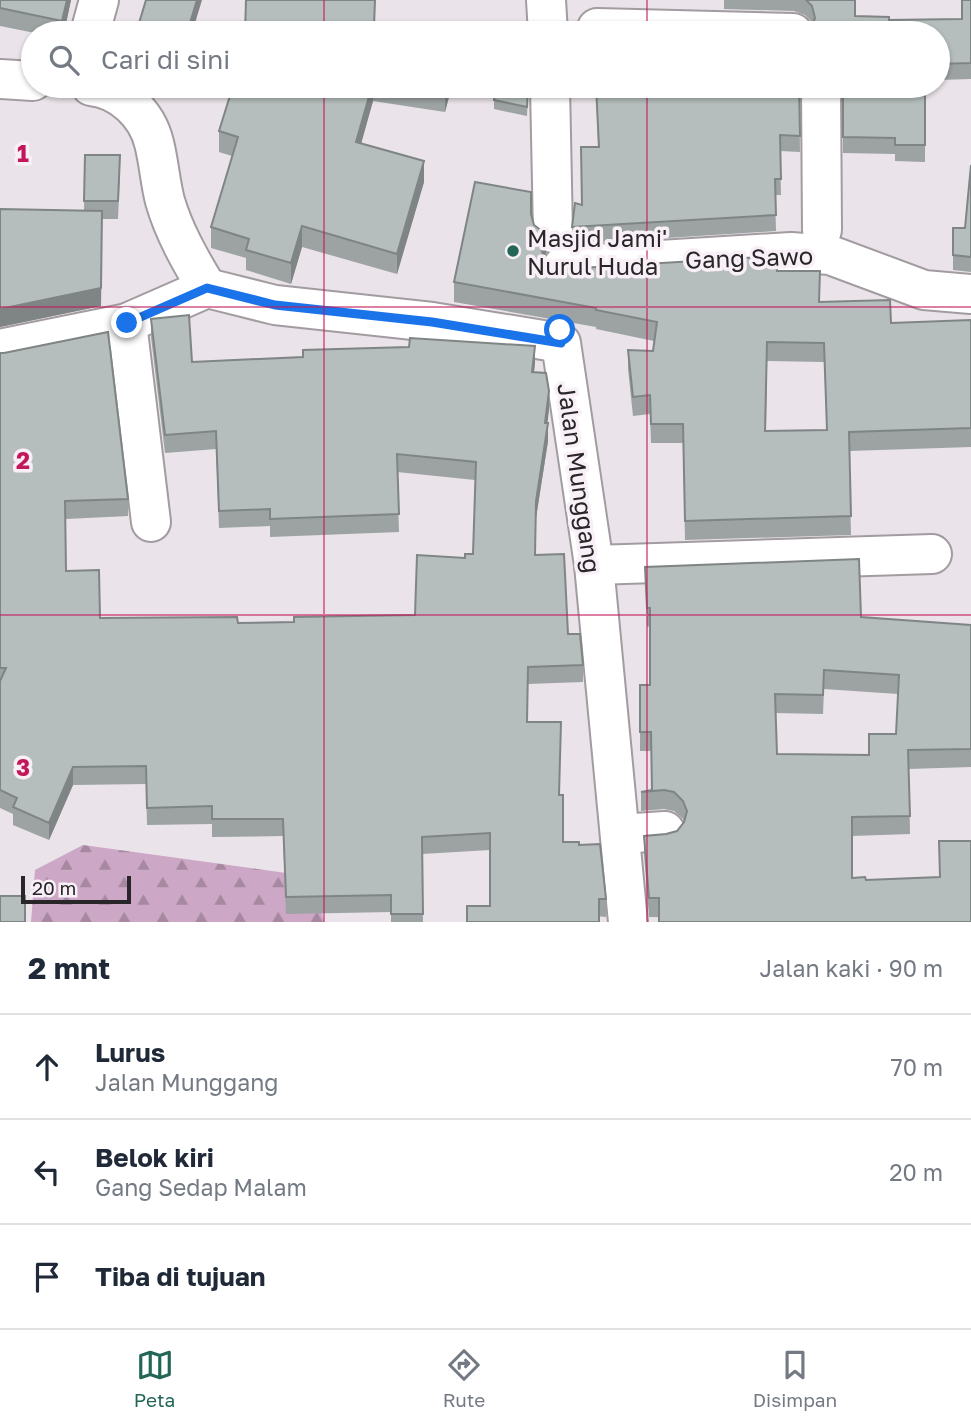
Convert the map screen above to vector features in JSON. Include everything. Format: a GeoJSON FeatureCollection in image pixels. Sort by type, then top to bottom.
{"type":"FeatureCollection","features":[{"type":"Feature","properties":{"kind":"street"},"geometry":{"type":"LineString","coordinates":[[93,21],[99,0]]}},
{"type":"Feature","properties":{"kind":"street"},"geometry":{"type":"LineString","coordinates":[[0,79],[21,80]]}},
{"type":"Feature","properties":{"kind":"street"},"geometry":{"type":"LineString","coordinates":[[0,349],[127,323],[207,288],[186,255],[165,201],[154,140],[135,106],[122,98]]}},
{"type":"Feature","properties":{"kind":"street","name":"Gang Sawo"},"geometry":{"type":"LineString","coordinates":[[551,98],[558,250],[791,252],[830,255],[924,290],[971,295]]}},
{"type":"Feature","properties":{"kind":"street"},"geometry":{"type":"LineString","coordinates":[[821,98],[822,230]]}},
{"type":"Feature","properties":{"kind":"street","name":"Jalan Munggang"},"geometry":{"type":"LineString","coordinates":[[207,288],[275,305],[560,333],[594,565],[628,922]]}},
{"type":"Feature","properties":{"kind":"street"},"geometry":{"type":"LineString","coordinates":[[127,323],[151,522]]}},
{"type":"Feature","properties":{"kind":"street"},"geometry":{"type":"LineString","coordinates":[[594,565],[932,554]]}},
{"type":"Feature","properties":{"kind":"street"},"geometry":{"type":"LineString","coordinates":[[620,834],[666,831]]}},
{"type":"Feature","properties":{"kind":"green space"},"geometry":{"type":"Polygon","coordinates":[[[83,845],[315,877],[324,922],[31,922],[35,870],[83,845]]]}},
{"type":"Feature","properties":{"kind":"building"},"geometry":{"type":"Polygon","coordinates":[[[0,0],[67,0],[62,21],[0,8],[0,0]]]}},
{"type":"Feature","properties":{"kind":"building"},"geometry":{"type":"Polygon","coordinates":[[[146,0],[197,0],[191,21],[140,21],[146,0]]]}},
{"type":"Feature","properties":{"kind":"building"},"geometry":{"type":"Polygon","coordinates":[[[246,0],[375,0],[374,21],[245,21],[246,0]]]}},
{"type":"Feature","properties":{"kind":"building"},"geometry":{"type":"Polygon","coordinates":[[[806,0],[855,0],[855,16],[889,17],[889,20],[962,19],[962,0],[971,0],[971,63],[950,64],[950,21],[814,21],[812,6],[806,0]]]}},
{"type":"Feature","properties":{"kind":"building"},"geometry":{"type":"Polygon","coordinates":[[[229,98],[369,98],[356,142],[424,161],[397,254],[302,226],[291,263],[246,250],[249,239],[211,227],[238,137],[219,131],[229,98]]]}},
{"type":"Feature","properties":{"kind":"building"},"geometry":{"type":"Polygon","coordinates":[[[527,98],[527,107],[494,100],[527,98]]]}},
{"type":"Feature","properties":{"kind":"building"},"geometry":{"type":"Polygon","coordinates":[[[597,98],[799,98],[800,136],[780,135],[781,179],[775,179],[776,215],[572,227],[575,203],[582,205],[581,147],[599,147],[597,98]]]}},
{"type":"Feature","properties":{"kind":"building"},"geometry":{"type":"Polygon","coordinates":[[[843,98],[925,98],[925,145],[895,145],[895,138],[843,137],[843,98]]]}},
{"type":"Feature","properties":{"kind":"building"},"geometry":{"type":"Polygon","coordinates":[[[85,155],[120,155],[118,201],[84,201],[85,155]]]}},
{"type":"Feature","properties":{"kind":"building"},"geometry":{"type":"Polygon","coordinates":[[[971,165],[971,257],[953,255],[953,228],[965,228],[971,165]]]}},
{"type":"Feature","properties":{"kind":"building"},"geometry":{"type":"Polygon","coordinates":[[[475,182],[531,192],[534,225],[546,234],[541,249],[545,259],[554,267],[564,269],[777,256],[777,271],[820,271],[819,302],[890,300],[891,323],[971,320],[971,428],[849,432],[851,516],[685,521],[683,424],[651,424],[650,395],[633,397],[628,350],[653,351],[657,322],[454,282],[475,182]],[[767,342],[765,431],[827,430],[824,343],[767,342]]]}},
{"type":"Feature","properties":{"kind":"building"},"geometry":{"type":"Polygon","coordinates":[[[0,209],[102,211],[101,288],[0,309],[0,209]]]}},
{"type":"Feature","properties":{"kind":"building"},"geometry":{"type":"Polygon","coordinates":[[[189,315],[192,362],[303,357],[303,350],[409,347],[410,338],[535,346],[532,372],[546,373],[549,391],[545,423],[548,423],[536,501],[535,555],[564,554],[568,634],[580,634],[583,665],[528,667],[527,722],[561,722],[559,795],[563,795],[563,842],[579,842],[579,845],[600,844],[606,899],[599,899],[599,922],[467,922],[467,906],[490,906],[490,833],[422,837],[423,914],[391,914],[391,895],[286,897],[283,819],[212,819],[212,806],[147,808],[146,766],[73,767],[49,823],[13,807],[17,798],[0,790],[0,681],[6,668],[0,668],[0,353],[108,332],[128,499],[65,501],[66,571],[99,570],[100,618],[237,617],[238,623],[294,622],[294,617],[415,615],[417,555],[465,558],[465,554],[473,554],[476,462],[397,454],[399,514],[270,519],[270,509],[219,511],[216,431],[165,435],[151,319],[189,315]]]}},
{"type":"Feature","properties":{"kind":"building"},"geometry":{"type":"Polygon","coordinates":[[[859,559],[861,617],[971,625],[971,749],[908,750],[910,816],[852,817],[852,878],[865,877],[866,880],[940,877],[939,841],[971,841],[971,922],[659,922],[659,898],[649,898],[644,836],[677,831],[684,822],[687,811],[683,801],[674,792],[641,792],[652,790],[651,732],[640,732],[640,685],[650,685],[650,608],[647,608],[645,567],[859,559]],[[824,670],[823,695],[775,694],[777,754],[869,755],[869,734],[896,734],[899,675],[824,670]]]}},
{"type":"Feature","properties":{"kind":"building"},"geometry":{"type":"Polygon","coordinates":[[[0,896],[25,896],[25,922],[0,922],[0,896]]]}},
{"type":"Feature","properties":{"kind":"place","name":"Masjid Jami' Nurul Huda"},"geometry":{"type":"Point","coordinates":[513,251]}},
{"type":"Feature","properties":{"kind":"route"},"geometry":{"type":"LineString","coordinates":[[127,323],[207,288],[275,305],[432,322],[561,343],[560,330]]}}]}
